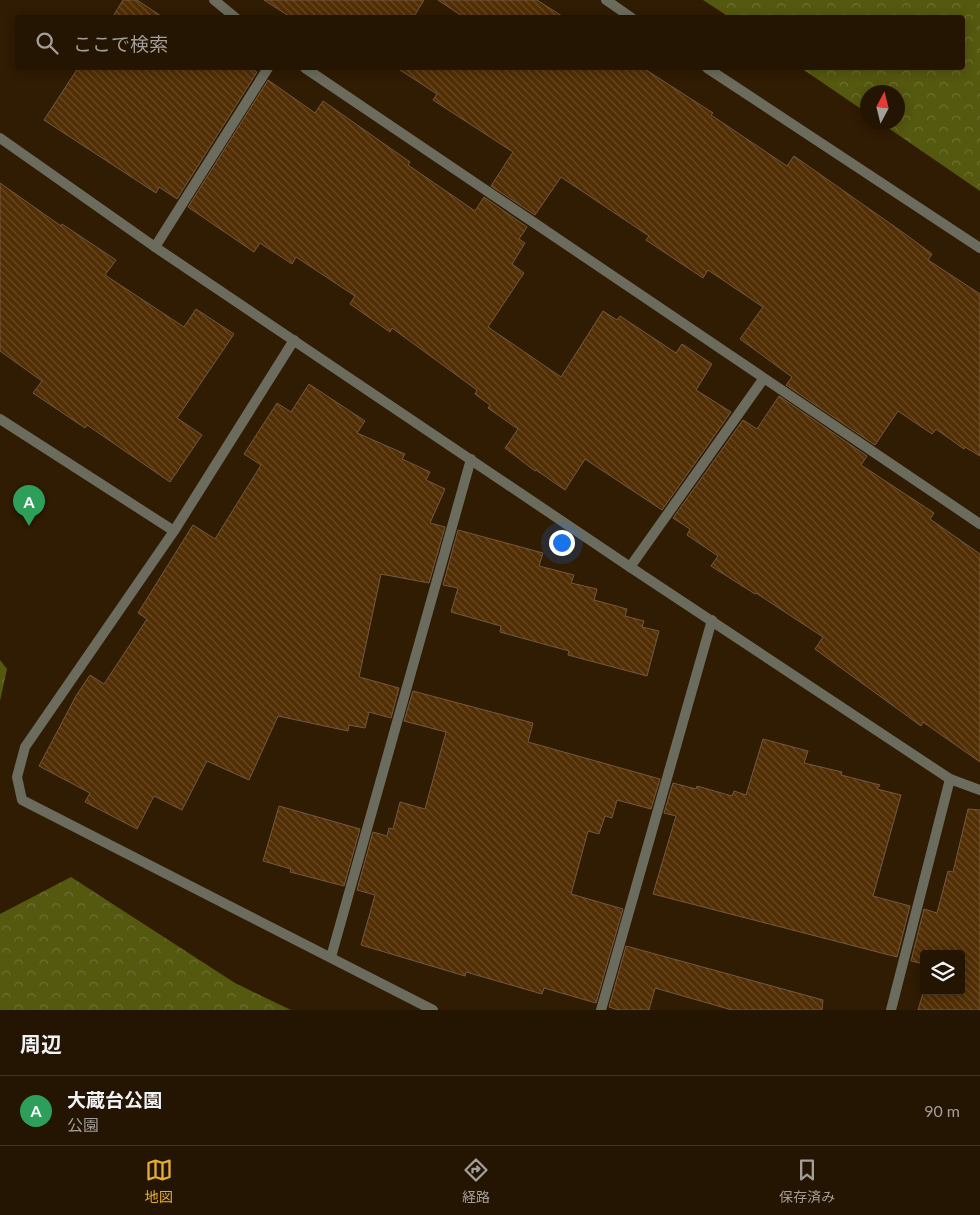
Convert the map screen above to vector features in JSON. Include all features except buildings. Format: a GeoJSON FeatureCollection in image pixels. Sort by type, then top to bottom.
{"type":"FeatureCollection","features":[{"type":"Feature","properties":{"kind":"street"},"geometry":{"type":"LineString","coordinates":[[214,0],[232,15]]}},
{"type":"Feature","properties":{"kind":"street"},"geometry":{"type":"LineString","coordinates":[[606,0],[628,15]]}},
{"type":"Feature","properties":{"kind":"street"},"geometry":{"type":"LineString","coordinates":[[155,247],[267,70]]}},
{"type":"Feature","properties":{"kind":"street"},"geometry":{"type":"LineString","coordinates":[[308,70],[980,524]]}},
{"type":"Feature","properties":{"kind":"street"},"geometry":{"type":"LineString","coordinates":[[711,70],[980,248]]}},
{"type":"Feature","properties":{"kind":"street"},"geometry":{"type":"LineString","coordinates":[[0,138],[155,247],[630,567],[950,779],[980,790]]}},
{"type":"Feature","properties":{"kind":"street"},"geometry":{"type":"LineString","coordinates":[[294,340],[174,532],[25,746],[17,777],[22,800],[433,1010]]}},
{"type":"Feature","properties":{"kind":"street"},"geometry":{"type":"LineString","coordinates":[[630,567],[764,378]]}},
{"type":"Feature","properties":{"kind":"street"},"geometry":{"type":"LineString","coordinates":[[0,420],[174,532]]}},
{"type":"Feature","properties":{"kind":"street"},"geometry":{"type":"LineString","coordinates":[[331,957],[472,459]]}},
{"type":"Feature","properties":{"kind":"street"},"geometry":{"type":"LineString","coordinates":[[601,1010],[712,620]]}},
{"type":"Feature","properties":{"kind":"street"},"geometry":{"type":"LineString","coordinates":[[891,1010],[950,779]]}},
{"type":"Feature","properties":{"kind":"green space"},"geometry":{"type":"Polygon","coordinates":[[[703,0],[980,0],[980,191],[891,130],[905,130],[905,85],[860,85],[860,108],[804,70],[965,70],[965,15],[726,15],[703,0]]]}},
{"type":"Feature","properties":{"kind":"green space"},"geometry":{"type":"Polygon","coordinates":[[[0,660],[7,669],[0,701],[0,660]]]}},
{"type":"Feature","properties":{"kind":"green space"},"geometry":{"type":"Polygon","coordinates":[[[71,877],[235,983],[291,1010],[0,1010],[0,914],[71,877]]]}},
{"type":"Feature","properties":{"kind":"place","name":"大蔵台公園"},"geometry":{"type":"Point","coordinates":[29,526]}}]}
